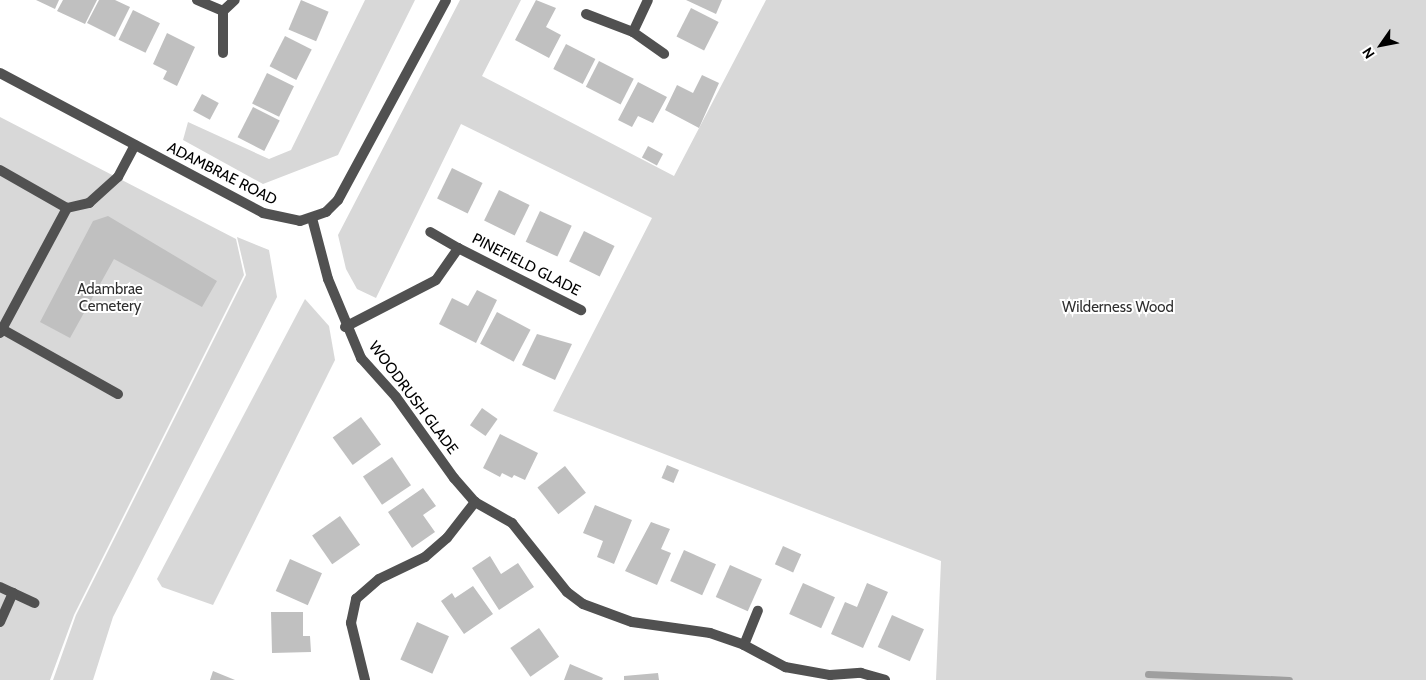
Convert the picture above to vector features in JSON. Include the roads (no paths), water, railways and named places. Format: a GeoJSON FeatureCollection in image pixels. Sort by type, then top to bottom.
{"type":"FeatureCollection","features":[{"type":"Feature","properties":{"kind":"street"},"geometry":{"type":"LineString","coordinates":[[197,0],[222,11]]}},
{"type":"Feature","properties":{"kind":"street"},"geometry":{"type":"LineString","coordinates":[[222,11],[235,0]]}},
{"type":"Feature","properties":{"kind":"street"},"geometry":{"type":"LineString","coordinates":[[312,218],[338,200],[446,0]]}},
{"type":"Feature","properties":{"kind":"street"},"geometry":{"type":"LineString","coordinates":[[633,32],[648,0]]}},
{"type":"Feature","properties":{"kind":"street"},"geometry":{"type":"LineString","coordinates":[[222,11],[223,53]]}},
{"type":"Feature","properties":{"kind":"street"},"geometry":{"type":"LineString","coordinates":[[586,14],[633,32],[664,54]]}},
{"type":"Feature","properties":{"kind":"street","name":"ADAMBRAE ROAD"},"geometry":{"type":"LineString","coordinates":[[0,73],[263,213],[285,220],[312,218]]}},
{"type":"Feature","properties":{"kind":"street"},"geometry":{"type":"LineString","coordinates":[[0,170],[67,208],[90,203],[118,177],[135,145]]}},
{"type":"Feature","properties":{"kind":"street"},"geometry":{"type":"LineString","coordinates":[[67,208],[1,331],[118,394]]}},
{"type":"Feature","properties":{"kind":"street","name":"WOODRUSH GLADE"},"geometry":{"type":"LineString","coordinates":[[312,218],[345,326],[361,358],[475,502],[512,523],[557,582],[583,604],[632,622],[710,633],[744,645],[785,667],[830,676],[861,673],[885,680]]}},
{"type":"Feature","properties":{"kind":"street","name":"PINEFIELD GLADE"},"geometry":{"type":"LineString","coordinates":[[430,232],[581,310]]}},
{"type":"Feature","properties":{"kind":"street","name":"PINEFIELD GLADE"},"geometry":{"type":"LineString","coordinates":[[345,326],[436,280],[458,248]]}},
{"type":"Feature","properties":{"kind":"street"},"geometry":{"type":"LineString","coordinates":[[365,680],[351,623],[356,599],[379,579],[425,557],[447,538],[475,502]]}},
{"type":"Feature","properties":{"kind":"street"},"geometry":{"type":"LineString","coordinates":[[0,587],[34,603]]}},
{"type":"Feature","properties":{"kind":"street"},"geometry":{"type":"LineString","coordinates":[[0,622],[13,593]]}},
{"type":"Feature","properties":{"kind":"street"},"geometry":{"type":"LineString","coordinates":[[744,645],[758,610]]}},
{"type":"Feature","properties":{"kind":"waterway"},"geometry":{"type":"LineString","coordinates":[[1148,674],[1289,680]]}},
{"type":"Feature","properties":{"kind":"park label","name":"Adambrae Cemetery"},"geometry":{"type":"Point","coordinates":[110,298]}},
{"type":"Feature","properties":{"kind":"park label","name":"Wilderness Wood"},"geometry":{"type":"Point","coordinates":[1118,308]}}]}
